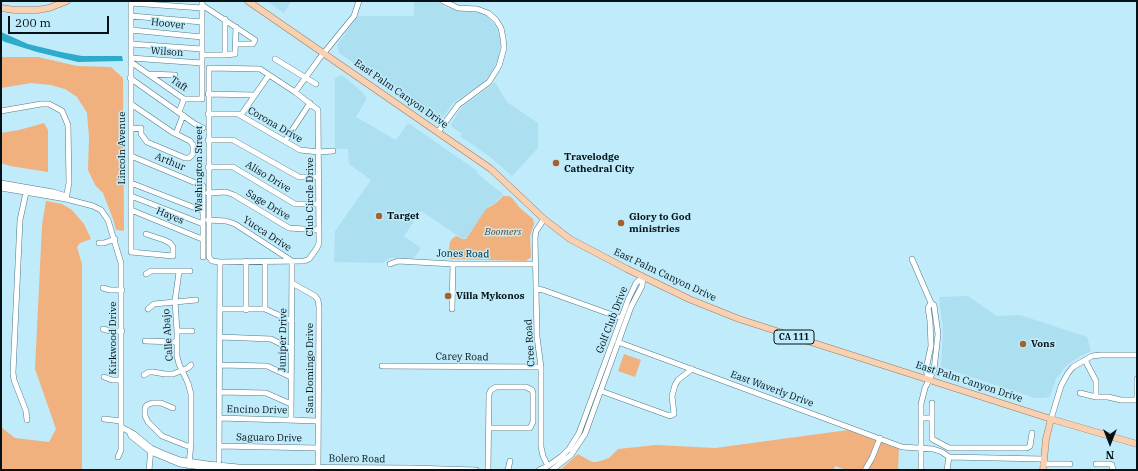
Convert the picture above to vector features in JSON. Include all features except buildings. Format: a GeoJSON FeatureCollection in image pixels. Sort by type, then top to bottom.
{"type":"FeatureCollection","features":[{"type":"Feature","properties":{"kind":"main road"},"geometry":{"type":"LineString","coordinates":[[1,8],[15,10],[37,10],[49,8],[67,1]]}},
{"type":"Feature","properties":{"kind":"main road","name":"East Palm Canyon Drive"},"geometry":{"type":"LineString","coordinates":[[248,1],[491,169],[544,219],[570,239],[643,277],[689,299],[739,319],[1051,419],[1137,444]]}},
{"type":"Feature","properties":{"kind":"main road"},"geometry":{"type":"LineString","coordinates":[[1043,464],[1046,439],[1051,419]]}},
{"type":"Feature","properties":{"kind":"street"},"geometry":{"type":"LineString","coordinates":[[295,92],[354,16],[359,1]]}},
{"type":"Feature","properties":{"kind":"street"},"geometry":{"type":"LineString","coordinates":[[438,132],[458,105],[489,82],[499,66],[504,48],[501,28],[496,20],[488,13],[477,9],[458,8],[443,1]]}},
{"type":"Feature","properties":{"kind":"street"},"geometry":{"type":"LineString","coordinates":[[131,2],[202,5],[255,40],[253,44],[236,44]]}},
{"type":"Feature","properties":{"kind":"street","name":"Lincoln Avenue"},"geometry":{"type":"LineString","coordinates":[[131,2],[131,252],[173,256],[173,247],[170,244],[164,240],[146,234]]}},
{"type":"Feature","properties":{"kind":"street"},"geometry":{"type":"LineString","coordinates":[[202,5],[202,63]]}},
{"type":"Feature","properties":{"kind":"street"},"geometry":{"type":"LineString","coordinates":[[131,16],[202,22]]}},
{"type":"Feature","properties":{"kind":"street"},"geometry":{"type":"LineString","coordinates":[[225,19],[225,55]]}},
{"type":"Feature","properties":{"kind":"street"},"geometry":{"type":"LineString","coordinates":[[131,44],[225,55],[235,54],[236,27]]}},
{"type":"Feature","properties":{"kind":"street","name":"Hoover"},"geometry":{"type":"LineString","coordinates":[[131,30],[202,37]]}},
{"type":"Feature","properties":{"kind":"street"},"geometry":{"type":"LineString","coordinates":[[275,59],[316,84]]}},
{"type":"Feature","properties":{"kind":"street","name":"Wilson"},"geometry":{"type":"LineString","coordinates":[[131,60],[202,63]]}},
{"type":"Feature","properties":{"kind":"street","name":"Taft"},"geometry":{"type":"LineString","coordinates":[[131,60],[148,74],[184,99],[202,100],[202,63]]}},
{"type":"Feature","properties":{"kind":"street","name":"Club Circle Drive"},"geometry":{"type":"LineString","coordinates":[[209,68],[260,69],[295,92],[318,110],[319,243],[317,248],[309,259],[304,261],[220,262]]}},
{"type":"Feature","properties":{"kind":"street","name":"Washington Street"},"geometry":{"type":"LineString","coordinates":[[209,68],[209,257],[212,260],[220,262]]}},
{"type":"Feature","properties":{"kind":"street"},"geometry":{"type":"LineString","coordinates":[[148,74],[175,75]]}},
{"type":"Feature","properties":{"kind":"street"},"geometry":{"type":"LineString","coordinates":[[241,115],[269,75]]}},
{"type":"Feature","properties":{"kind":"street"},"geometry":{"type":"LineString","coordinates":[[130,78],[203,128]]}},
{"type":"Feature","properties":{"kind":"street"},"geometry":{"type":"LineString","coordinates":[[208,94],[255,95]]}},
{"type":"Feature","properties":{"kind":"street"},"geometry":{"type":"LineString","coordinates":[[176,134],[184,99]]}},
{"type":"Feature","properties":{"kind":"street"},"geometry":{"type":"LineString","coordinates":[[285,142],[310,103]]}},
{"type":"Feature","properties":{"kind":"street"},"geometry":{"type":"LineString","coordinates":[[1,111],[41,104],[49,104],[62,111],[68,124],[69,183],[66,199]]}},
{"type":"Feature","properties":{"kind":"street"},"geometry":{"type":"LineString","coordinates":[[131,104],[176,134],[190,141],[193,144],[193,154],[189,158],[185,158],[147,142],[141,134],[141,128],[131,129]]}},
{"type":"Feature","properties":{"kind":"street","name":"Corona Drive"},"geometry":{"type":"LineString","coordinates":[[208,114],[238,114],[300,150],[319,152],[333,151]]}},
{"type":"Feature","properties":{"kind":"street"},"geometry":{"type":"LineString","coordinates":[[208,140],[233,140],[298,177],[319,178]]}},
{"type":"Feature","properties":{"kind":"street","name":"Arthur"},"geometry":{"type":"LineString","coordinates":[[130,156],[203,186],[203,257]]}},
{"type":"Feature","properties":{"kind":"street","name":"Aliso Drive"},"geometry":{"type":"LineString","coordinates":[[208,167],[233,168],[295,204],[319,204]]}},
{"type":"Feature","properties":{"kind":"street"},"geometry":{"type":"LineString","coordinates":[[131,182],[203,211]]}},
{"type":"Feature","properties":{"kind":"street"},"geometry":{"type":"LineString","coordinates":[[1,183],[27,190]]}},
{"type":"Feature","properties":{"kind":"street"},"geometry":{"type":"LineString","coordinates":[[1,188],[53,192],[63,195],[66,199]]}},
{"type":"Feature","properties":{"kind":"street"},"geometry":{"type":"LineString","coordinates":[[27,190],[20,220],[13,373],[14,380],[26,411],[27,420]]}},
{"type":"Feature","properties":{"kind":"street","name":"Sage Drive"},"geometry":{"type":"LineString","coordinates":[[208,193],[226,192],[234,195],[289,228],[319,230]]}},
{"type":"Feature","properties":{"kind":"street"},"geometry":{"type":"LineString","coordinates":[[131,196],[203,224]]}},
{"type":"Feature","properties":{"kind":"street","name":"Kirkwood Drive"},"geometry":{"type":"LineString","coordinates":[[66,199],[97,208],[106,215],[115,239],[121,263],[121,450],[118,457]]}},
{"type":"Feature","properties":{"kind":"street","name":"Hayes"},"geometry":{"type":"LineString","coordinates":[[131,210],[202,239]]}},
{"type":"Feature","properties":{"kind":"street","name":"Cree Road"},"geometry":{"type":"LineString","coordinates":[[544,219],[536,230],[537,337],[541,367],[541,447],[543,456],[550,468]]}},
{"type":"Feature","properties":{"kind":"street","name":"Yucca Drive"},"geometry":{"type":"LineString","coordinates":[[208,220],[226,221],[235,224],[292,261]]}},
{"type":"Feature","properties":{"kind":"street"},"geometry":{"type":"LineString","coordinates":[[99,243],[104,243],[115,239]]}},
{"type":"Feature","properties":{"kind":"street"},"geometry":{"type":"LineString","coordinates":[[912,259],[931,303],[934,305],[938,334],[934,370],[928,379],[922,399],[921,470]]}},
{"type":"Feature","properties":{"kind":"street"},"geometry":{"type":"LineString","coordinates":[[246,261],[246,310]]}},
{"type":"Feature","properties":{"kind":"street","name":"Juniper Drive"},"geometry":{"type":"LineString","coordinates":[[291,420],[292,261]]}},
{"type":"Feature","properties":{"kind":"street","name":"Jones Road"},"geometry":{"type":"LineString","coordinates":[[390,264],[398,261],[453,264],[536,264]]}},
{"type":"Feature","properties":{"kind":"street"},"geometry":{"type":"LineString","coordinates":[[219,461],[220,262]]}},
{"type":"Feature","properties":{"kind":"street"},"geometry":{"type":"LineString","coordinates":[[265,309],[266,262]]}},
{"type":"Feature","properties":{"kind":"street"},"geometry":{"type":"LineString","coordinates":[[452,309],[453,264]]}},
{"type":"Feature","properties":{"kind":"street"},"geometry":{"type":"LineString","coordinates":[[146,274],[151,271],[190,271]]}},
{"type":"Feature","properties":{"kind":"street","name":"Calle Abajo"},"geometry":{"type":"LineString","coordinates":[[179,272],[175,301],[177,342],[178,360],[191,394],[189,464]]}},
{"type":"Feature","properties":{"kind":"street","name":"Golf Club Drive"},"geometry":{"type":"LineString","coordinates":[[550,468],[569,449],[579,433],[628,300],[636,283],[643,277]]}},
{"type":"Feature","properties":{"kind":"street","name":"Golf Club Drive"},"geometry":{"type":"LineString","coordinates":[[538,470],[550,468],[562,463],[578,447],[585,434],[618,342],[642,286],[643,277]]}},
{"type":"Feature","properties":{"kind":"street","name":"San Domingo Drive"},"geometry":{"type":"LineString","coordinates":[[292,283],[315,296],[318,300],[318,468]]}},
{"type":"Feature","properties":{"kind":"street"},"geometry":{"type":"LineString","coordinates":[[103,288],[110,290],[122,290]]}},
{"type":"Feature","properties":{"kind":"street"},"geometry":{"type":"LineString","coordinates":[[537,289],[621,318]]}},
{"type":"Feature","properties":{"kind":"street"},"geometry":{"type":"LineString","coordinates":[[148,309],[154,304],[196,300]]}},
{"type":"Feature","properties":{"kind":"street"},"geometry":{"type":"LineString","coordinates":[[928,379],[926,369],[931,346],[928,308],[931,303]]}},
{"type":"Feature","properties":{"kind":"street"},"geometry":{"type":"LineString","coordinates":[[220,309],[265,309],[292,322]]}},
{"type":"Feature","properties":{"kind":"street"},"geometry":{"type":"LineString","coordinates":[[103,329],[110,331],[122,331]]}},
{"type":"Feature","properties":{"kind":"street"},"geometry":{"type":"LineString","coordinates":[[177,331],[192,331]]}},
{"type":"Feature","properties":{"kind":"street"},"geometry":{"type":"LineString","coordinates":[[220,337],[271,339],[291,349]]}},
{"type":"Feature","properties":{"kind":"street"},"geometry":{"type":"LineString","coordinates":[[146,341],[177,342]]}},
{"type":"Feature","properties":{"kind":"street","name":"East Waverly Drive"},"geometry":{"type":"LineString","coordinates":[[618,342],[902,446],[942,452],[949,457]]}},
{"type":"Feature","properties":{"kind":"street"},"geometry":{"type":"LineString","coordinates":[[1051,419],[1064,378],[1073,367],[1085,360],[1101,354],[1137,355]]}},
{"type":"Feature","properties":{"kind":"street"},"geometry":{"type":"LineString","coordinates":[[1085,360],[1096,381],[1096,397]]}},
{"type":"Feature","properties":{"kind":"street"},"geometry":{"type":"LineString","coordinates":[[144,375],[149,372],[173,374],[188,368],[191,365]]}},
{"type":"Feature","properties":{"kind":"street"},"geometry":{"type":"LineString","coordinates":[[220,365],[267,366],[292,376]]}},
{"type":"Feature","properties":{"kind":"street","name":"Carey Road"},"geometry":{"type":"LineString","coordinates":[[382,366],[541,367]]}},
{"type":"Feature","properties":{"kind":"street"},"geometry":{"type":"LineString","coordinates":[[601,391],[670,416],[674,414],[672,396],[675,385],[692,369]]}},
{"type":"Feature","properties":{"kind":"street"},"geometry":{"type":"LineString","coordinates":[[104,378],[121,380]]}},
{"type":"Feature","properties":{"kind":"street"},"geometry":{"type":"LineString","coordinates":[[1080,393],[1096,397],[1137,400],[1137,380]]}},
{"type":"Feature","properties":{"kind":"street"},"geometry":{"type":"LineString","coordinates":[[488,470],[489,394],[491,390],[496,387],[526,387],[532,390],[533,422],[530,428],[489,428]]}},
{"type":"Feature","properties":{"kind":"street"},"geometry":{"type":"LineString","coordinates":[[220,392],[266,393],[291,404]]}},
{"type":"Feature","properties":{"kind":"street"},"geometry":{"type":"LineString","coordinates":[[173,408],[161,403],[152,403],[147,405],[145,408],[145,416],[152,428],[162,436],[190,447]]}},
{"type":"Feature","properties":{"kind":"street"},"geometry":{"type":"LineString","coordinates":[[932,403],[932,438],[933,440],[950,448],[1029,448],[1032,433]]}},
{"type":"Feature","properties":{"kind":"street","name":"Encino Drive"},"geometry":{"type":"LineString","coordinates":[[219,418],[318,421]]}},
{"type":"Feature","properties":{"kind":"street"},"geometry":{"type":"LineString","coordinates":[[921,418],[932,418]]}},
{"type":"Feature","properties":{"kind":"street"},"geometry":{"type":"LineString","coordinates":[[104,419],[121,424]]}},
{"type":"Feature","properties":{"kind":"street","name":"Bolero Road"},"geometry":{"type":"LineString","coordinates":[[121,424],[131,436],[151,450],[180,464],[259,469],[318,468],[476,470]]}},
{"type":"Feature","properties":{"kind":"street"},"geometry":{"type":"LineString","coordinates":[[865,470],[872,458],[880,438]]}},
{"type":"Feature","properties":{"kind":"street","name":"Saguaro Drive"},"geometry":{"type":"LineString","coordinates":[[219,446],[318,448]]}},
{"type":"Feature","properties":{"kind":"street"},"geometry":{"type":"LineString","coordinates":[[979,448],[979,457]]}},
{"type":"Feature","properties":{"kind":"street"},"geometry":{"type":"LineString","coordinates":[[1014,458],[1015,448]]}},
{"type":"Feature","properties":{"kind":"street"},"geometry":{"type":"LineString","coordinates":[[149,470],[151,450]]}},
{"type":"Feature","properties":{"kind":"street"},"geometry":{"type":"LineString","coordinates":[[947,470],[947,461],[949,457],[1014,458],[1043,464],[1070,464]]}},
{"type":"Feature","properties":{"kind":"street"},"geometry":{"type":"LineString","coordinates":[[508,470],[510,461]]}},
{"type":"Feature","properties":{"kind":"street"},"geometry":{"type":"LineString","coordinates":[[1096,464],[1110,464],[1112,465],[1113,470]]}},
{"type":"Feature","properties":{"kind":"shaded area"},"geometry":{"type":"Polygon","coordinates":[[[267,1],[291,1],[284,13],[267,1]]]}},
{"type":"Feature","properties":{"kind":"shaded area"},"geometry":{"type":"Polygon","coordinates":[[[414,1],[438,1],[445,7],[459,11],[483,13],[496,26],[500,38],[498,59],[491,74],[483,83],[453,103],[443,117],[438,119],[427,114],[339,53],[337,45],[358,16],[414,16],[414,1]]]}},
{"type":"Feature","properties":{"kind":"shaded area"},"geometry":{"type":"Polygon","coordinates":[[[342,75],[366,97],[366,100],[356,117],[396,140],[408,123],[476,170],[479,175],[503,194],[494,204],[490,205],[466,238],[461,238],[421,211],[404,236],[421,248],[414,258],[390,258],[382,263],[334,262],[335,231],[371,180],[349,164],[348,149],[335,149],[335,78],[342,75]]]}},
{"type":"Feature","properties":{"kind":"shaded area"},"geometry":{"type":"Polygon","coordinates":[[[495,82],[507,102],[538,123],[538,148],[512,176],[490,157],[460,136],[462,134],[452,127],[451,124],[462,107],[495,82]]]}},
{"type":"Feature","properties":{"kind":"shaded area"},"geometry":{"type":"Polygon","coordinates":[[[968,296],[997,316],[1020,315],[1087,337],[1091,351],[1077,358],[1065,367],[1056,379],[1050,396],[1045,398],[1035,398],[941,367],[943,330],[939,297],[968,296]]]}},
{"type":"Feature","properties":{"kind":"green space"},"geometry":{"type":"Polygon","coordinates":[[[1,57],[38,57],[77,66],[111,67],[123,78],[124,231],[116,230],[103,193],[95,185],[88,170],[89,137],[87,113],[77,97],[65,89],[51,85],[31,83],[1,88],[1,57]]]}},
{"type":"Feature","properties":{"kind":"green space"},"geometry":{"type":"Polygon","coordinates":[[[44,123],[48,130],[48,172],[10,166],[1,163],[1,133],[44,123]]]}},
{"type":"Feature","properties":{"kind":"green space","name":"Boomers"},"geometry":{"type":"Polygon","coordinates":[[[503,196],[509,196],[512,198],[520,208],[533,219],[534,224],[530,236],[531,257],[526,261],[451,259],[448,256],[450,242],[452,239],[456,236],[466,239],[486,209],[496,203],[503,196]]]}},
{"type":"Feature","properties":{"kind":"green space"},"geometry":{"type":"Polygon","coordinates":[[[46,201],[62,204],[72,210],[84,224],[91,239],[80,243],[77,247],[82,264],[82,469],[109,470],[1,470],[1,427],[15,438],[49,442],[56,429],[35,369],[42,225],[46,201]]]}},
{"type":"Feature","properties":{"kind":"green space"},"geometry":{"type":"Polygon","coordinates":[[[624,354],[641,360],[635,377],[618,371],[624,354]]]}},
{"type":"Feature","properties":{"kind":"green space"},"geometry":{"type":"Polygon","coordinates":[[[848,430],[899,449],[898,470],[846,470],[835,466],[834,469],[815,470],[560,470],[578,454],[592,462],[597,462],[609,458],[618,449],[656,445],[715,448],[848,430]]]}},
{"type":"Feature","properties":{"kind":"water"},"geometry":{"type":"Polygon","coordinates":[[[1,32],[28,44],[61,52],[82,56],[122,56],[123,61],[78,62],[5,42],[1,40],[1,32]]]}},
{"type":"Feature","properties":{"kind":"place","name":"Travelodge Cathedral City"},"geometry":{"type":"Point","coordinates":[556,163]}},
{"type":"Feature","properties":{"kind":"place","name":"Target"},"geometry":{"type":"Point","coordinates":[379,216]}},
{"type":"Feature","properties":{"kind":"place","name":"Glory to God ministries"},"geometry":{"type":"Point","coordinates":[621,223]}},
{"type":"Feature","properties":{"kind":"place","name":"Villa Mykonos"},"geometry":{"type":"Point","coordinates":[448,296]}},
{"type":"Feature","properties":{"kind":"place","name":"Vons"},"geometry":{"type":"Point","coordinates":[1023,344]}}]}
